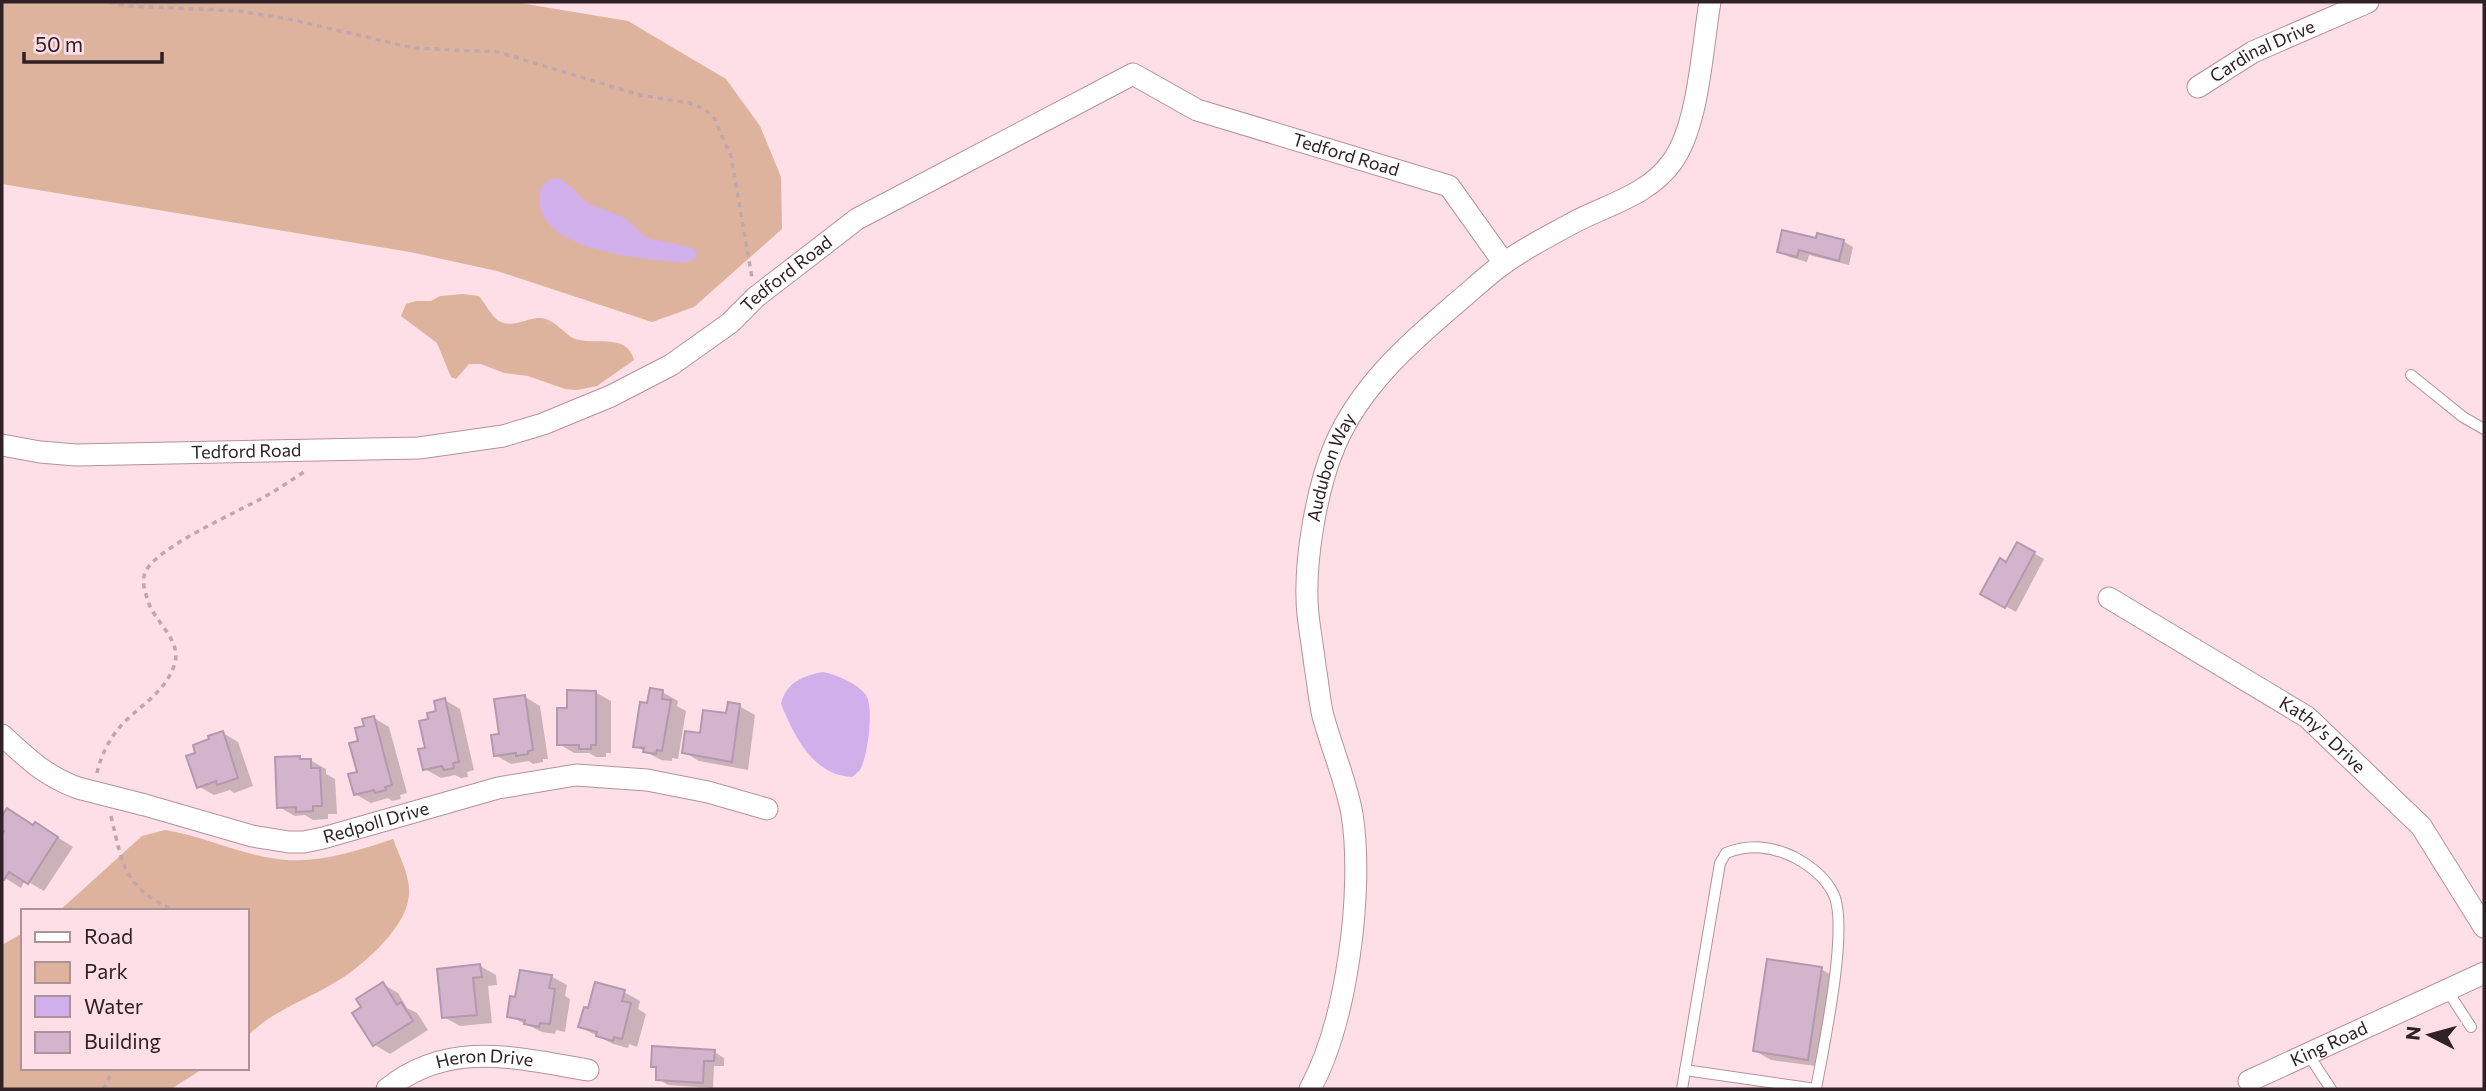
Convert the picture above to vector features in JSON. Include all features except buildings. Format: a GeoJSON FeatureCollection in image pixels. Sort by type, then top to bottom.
{"type":"FeatureCollection","features":[{"type":"Feature","properties":{"kind":"street","name":"Audubon Way"},"geometry":{"type":"LineString","coordinates":[[1310,1089],[1330,1043],[1346,975],[1351,945],[1355,866],[1348,794],[1322,712],[1308,612],[1308,580],[1316,506],[1335,446],[1353,411],[1405,347],[1504,263],[1574,222],[1622,202],[1654,180],[1671,163],[1686,137],[1710,2]]}},
{"type":"Feature","properties":{"kind":"street","name":"Cardinal Drive"},"geometry":{"type":"LineString","coordinates":[[2198,87],[2253,52],[2368,2]]}},
{"type":"Feature","properties":{"kind":"street","name":"Tedford Road"},"geometry":{"type":"LineString","coordinates":[[2,445],[76,455],[330,451],[454,444],[503,436],[543,424],[611,396],[671,365],[730,323],[756,297],[857,219],[1133,74],[1198,110],[1448,186],[1504,263]]}},
{"type":"Feature","properties":{"kind":"street","name":"Kathy's Drive"},"geometry":{"type":"LineString","coordinates":[[2109,597],[2307,717],[2421,826],[2484,927]]}},
{"type":"Feature","properties":{"kind":"street","name":"Redpoll Drive"},"geometry":{"type":"LineString","coordinates":[[2,735],[31,762],[55,779],[252,836],[289,842],[304,842],[335,834],[498,788],[576,775],[647,780],[708,792],[767,809]]}},
{"type":"Feature","properties":{"kind":"street","name":"King Road"},"geometry":{"type":"LineString","coordinates":[[2249,1081],[2484,973]]}},
{"type":"Feature","properties":{"kind":"street","name":"Heron Drive"},"geometry":{"type":"LineString","coordinates":[[387,1089],[418,1069],[460,1056],[485,1056],[588,1070]]}},
{"type":"Feature","properties":{"kind":"lane"},"geometry":{"type":"LineString","coordinates":[[2411,375],[2463,417],[2484,429]]}},
{"type":"Feature","properties":{"kind":"lane"},"geometry":{"type":"LineString","coordinates":[[1682,1089],[1685,1070],[1720,863],[1726,852],[1755,846],[1781,852],[1808,865],[1824,880],[1837,902],[1839,923],[1835,974],[1816,1089],[1685,1070]]}},
{"type":"Feature","properties":{"kind":"lane"},"geometry":{"type":"LineString","coordinates":[[2447,990],[2471,1027]]}},
{"type":"Feature","properties":{"kind":"lane"},"geometry":{"type":"LineString","coordinates":[[2308,1054],[2331,1089]]}},
{"type":"Feature","properties":{"kind":"path"},"geometry":{"type":"LineString","coordinates":[[109,2],[129,6],[240,11],[414,48],[498,52],[640,94],[689,103],[705,109],[714,118],[731,156],[740,219],[756,297]]}},
{"type":"Feature","properties":{"kind":"path"},"geometry":{"type":"LineString","coordinates":[[173,909],[136,888],[128,876],[103,794],[96,780],[103,754],[114,734],[158,692],[175,664],[173,643],[152,611],[143,582],[145,572],[151,562],[172,546],[278,488],[310,468],[330,451]]}},
{"type":"Feature","properties":{"kind":"path"},"geometry":{"type":"LineString","coordinates":[[103,1089],[111,1070]]}},
{"type":"Feature","properties":{"kind":"green space"},"geometry":{"type":"Polygon","coordinates":[[[2,2],[514,2],[628,21],[726,79],[760,126],[781,177],[782,229],[694,307],[652,322],[497,271],[410,252],[2,184],[2,2]]]}},
{"type":"Feature","properties":{"kind":"green space"},"geometry":{"type":"Polygon","coordinates":[[[463,294],[479,296],[499,321],[511,324],[534,318],[546,319],[573,338],[624,346],[634,360],[597,386],[577,390],[565,389],[528,376],[504,373],[481,364],[469,364],[456,379],[451,377],[437,343],[401,316],[406,304],[463,294]]]}},
{"type":"Feature","properties":{"kind":"green space"},"geometry":{"type":"Polygon","coordinates":[[[165,830],[287,860],[318,859],[393,839],[409,885],[408,901],[398,924],[368,959],[326,988],[276,1014],[248,1035],[248,909],[61,909],[142,836],[165,830]]]}},
{"type":"Feature","properties":{"kind":"green space"},"geometry":{"type":"Polygon","coordinates":[[[21,934],[21,1070],[201,1070],[171,1089],[2,1089],[2,945],[21,934]]]}},
{"type":"Feature","properties":{"kind":"water"},"geometry":{"type":"Polygon","coordinates":[[[553,178],[560,179],[571,187],[587,203],[625,218],[647,238],[693,248],[697,253],[695,259],[685,263],[617,254],[567,238],[550,224],[540,207],[542,185],[553,178]]]}},
{"type":"Feature","properties":{"kind":"water"},"geometry":{"type":"Polygon","coordinates":[[[823,672],[852,683],[866,695],[868,701],[870,721],[865,754],[860,770],[852,777],[838,775],[815,761],[799,740],[781,704],[783,696],[796,681],[823,672]]]}}]}
